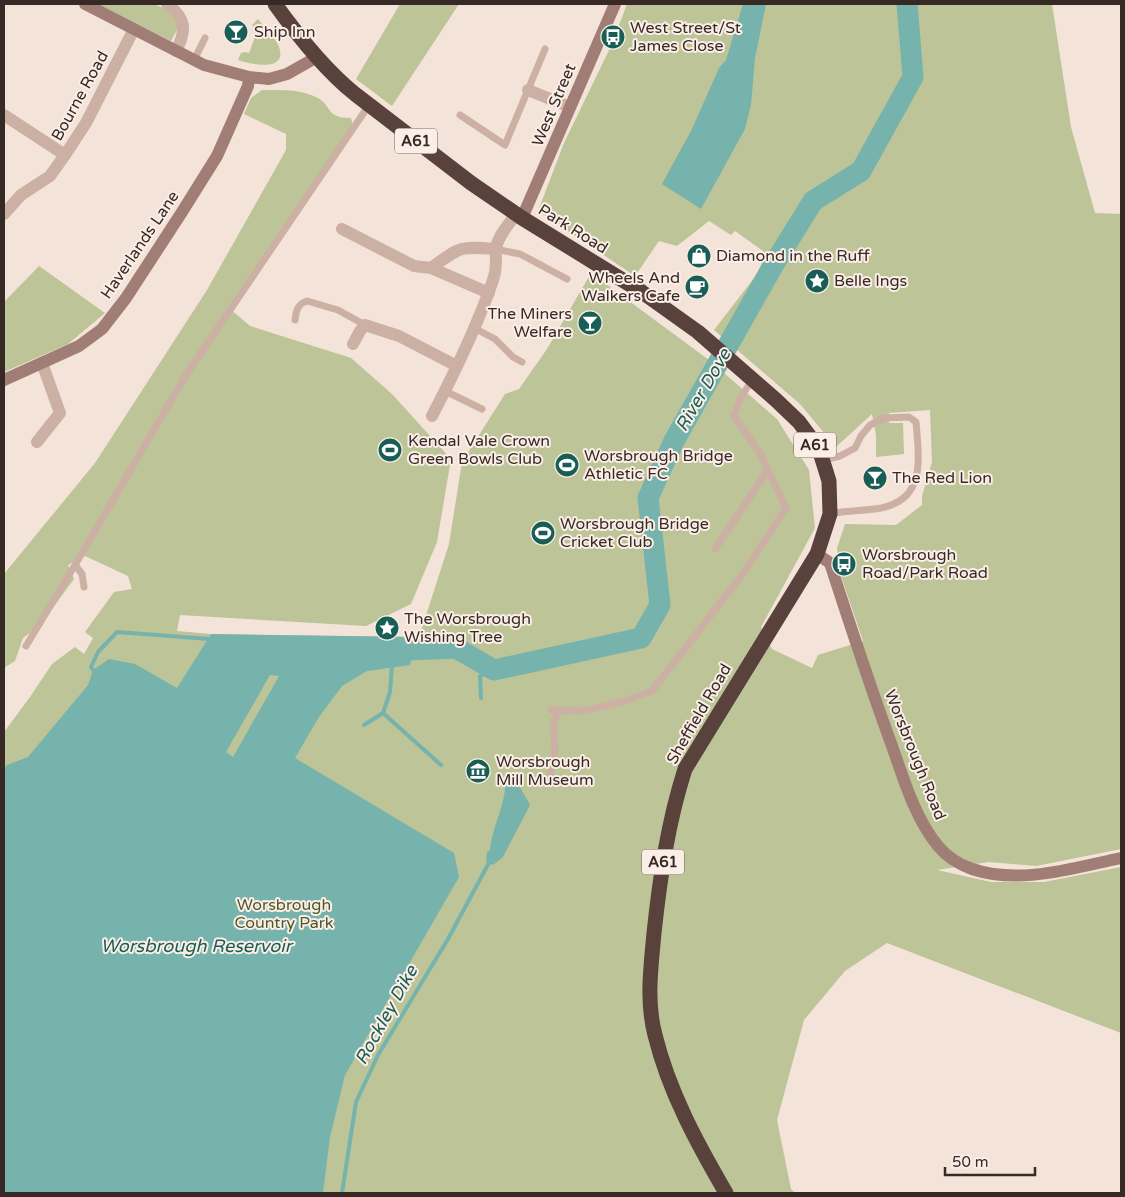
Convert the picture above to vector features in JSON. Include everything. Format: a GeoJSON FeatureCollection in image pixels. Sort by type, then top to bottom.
{"type":"FeatureCollection","features":[{"type":"Feature","properties":{"kind":"highway","name":"Park Road"},"geometry":{"type":"LineString","coordinates":[[275,4],[317,57],[341,83],[471,183],[519,216],[642,292],[698,332],[799,422],[819,449],[829,481],[830,514],[817,554]]}},
{"type":"Feature","properties":{"kind":"highway","name":"Sheffield Road"},"geometry":{"type":"LineString","coordinates":[[726,1193],[687,1123],[667,1075],[654,1033],[649,989],[658,898],[674,804],[685,769],[817,554]]}},
{"type":"Feature","properties":{"kind":"street"},"geometry":{"type":"LineString","coordinates":[[85,4],[194,60],[222,71],[249,77],[269,78],[287,74],[317,57]]}},
{"type":"Feature","properties":{"kind":"street"},"geometry":{"type":"LineString","coordinates":[[168,4],[180,15],[184,26],[176,51]]}},
{"type":"Feature","properties":{"kind":"street","name":"West Street"},"geometry":{"type":"LineString","coordinates":[[519,216],[570,107],[614,4]]}},
{"type":"Feature","properties":{"kind":"street","name":"Bourne Road"},"geometry":{"type":"LineString","coordinates":[[4,214],[21,194],[50,176],[86,123],[134,29]]}},
{"type":"Feature","properties":{"kind":"street","name":"Haverlands Lane"},"geometry":{"type":"LineString","coordinates":[[4,380],[79,346],[102,329],[126,298],[216,156],[248,86],[249,77]]}},
{"type":"Feature","properties":{"kind":"street"},"geometry":{"type":"LineString","coordinates":[[528,90],[570,107]]}},
{"type":"Feature","properties":{"kind":"street"},"geometry":{"type":"LineString","coordinates":[[4,115],[64,155]]}},
{"type":"Feature","properties":{"kind":"street"},"geometry":{"type":"LineString","coordinates":[[432,416],[473,332],[488,293],[497,266],[496,249],[499,239],[519,216]]}},
{"type":"Feature","properties":{"kind":"street"},"geometry":{"type":"LineString","coordinates":[[342,229],[414,266],[431,268],[488,293]]}},
{"type":"Feature","properties":{"kind":"street"},"geometry":{"type":"LineString","coordinates":[[431,268],[453,252],[464,248],[496,249]]}},
{"type":"Feature","properties":{"kind":"street"},"geometry":{"type":"LineString","coordinates":[[353,344],[365,325],[399,336],[457,366]]}},
{"type":"Feature","properties":{"kind":"street"},"geometry":{"type":"LineString","coordinates":[[37,442],[60,413],[42,363]]}},
{"type":"Feature","properties":{"kind":"street","name":"Worsbrough Road"},"geometry":{"type":"LineString","coordinates":[[817,554],[830,563],[866,675],[919,816],[936,845],[946,855],[971,869],[1006,876],[1054,872],[1121,858]]}},
{"type":"Feature","properties":{"kind":"lane"},"geometry":{"type":"LineString","coordinates":[[194,60],[205,38]]}},
{"type":"Feature","properties":{"kind":"lane"},"geometry":{"type":"LineString","coordinates":[[460,116],[505,145],[545,49]]}},
{"type":"Feature","properties":{"kind":"lane"},"geometry":{"type":"LineString","coordinates":[[26,646],[186,375],[369,105]]}},
{"type":"Feature","properties":{"kind":"lane"},"geometry":{"type":"LineString","coordinates":[[496,249],[520,254],[567,279]]}},
{"type":"Feature","properties":{"kind":"lane"},"geometry":{"type":"LineString","coordinates":[[295,320],[296,310],[302,303],[307,302],[338,310],[365,325]]}},
{"type":"Feature","properties":{"kind":"lane"},"geometry":{"type":"LineString","coordinates":[[473,332],[496,339],[513,357],[522,362]]}},
{"type":"Feature","properties":{"kind":"lane"},"geometry":{"type":"LineString","coordinates":[[548,777],[555,751],[553,724],[555,710],[583,711],[624,701],[652,691],[742,575],[786,508],[761,455],[734,416],[740,400],[752,380]]}},
{"type":"Feature","properties":{"kind":"lane"},"geometry":{"type":"LineString","coordinates":[[445,391],[482,409]]}},
{"type":"Feature","properties":{"kind":"lane"},"geometry":{"type":"LineString","coordinates":[[823,460],[840,456],[855,448],[861,436],[870,425],[884,418],[909,417],[916,422],[918,473],[907,497],[895,504],[879,508],[830,514]]}},
{"type":"Feature","properties":{"kind":"lane"},"geometry":{"type":"LineString","coordinates":[[715,549],[768,470]]}},
{"type":"Feature","properties":{"kind":"lane"},"geometry":{"type":"LineString","coordinates":[[75,565],[82,574],[84,587]]}},
{"type":"Feature","properties":{"kind":"green space"},"geometry":{"type":"Polygon","coordinates":[[[97,4],[154,4],[165,9],[175,17],[178,28],[171,41],[97,4]]]}},
{"type":"Feature","properties":{"kind":"green space"},"geometry":{"type":"Polygon","coordinates":[[[400,4],[459,4],[392,106],[356,79],[400,4]]]}},
{"type":"Feature","properties":{"kind":"green space","name":"Worsbrough Country Park"},"geometry":{"type":"Polygon","coordinates":[[[627,4],[1052,4],[1071,127],[1095,213],[1121,214],[1121,849],[1036,866],[989,862],[937,870],[991,882],[1044,882],[1121,867],[1121,1033],[887,943],[845,971],[804,1020],[777,1120],[791,1189],[795,1193],[4,1193],[4,732],[52,664],[75,647],[84,654],[93,638],[85,632],[114,592],[132,589],[128,576],[85,556],[68,565],[74,579],[41,624],[23,638],[15,661],[4,668],[4,574],[95,463],[207,290],[286,150],[286,134],[244,114],[251,98],[262,90],[290,90],[310,94],[321,100],[337,116],[351,118],[353,126],[230,309],[250,326],[351,358],[392,394],[451,459],[437,542],[411,604],[366,626],[180,615],[177,631],[211,634],[416,637],[433,641],[421,631],[449,544],[462,462],[505,394],[519,389],[547,349],[591,273],[709,360],[777,419],[809,470],[815,528],[761,627],[772,649],[812,668],[818,655],[863,641],[840,573],[837,548],[845,524],[896,525],[922,505],[922,496],[932,462],[930,410],[889,413],[889,423],[903,423],[904,454],[876,457],[876,435],[872,414],[836,447],[800,404],[714,330],[761,269],[763,251],[735,231],[731,235],[709,221],[677,246],[659,241],[635,276],[538,211],[564,143],[612,44],[627,4]]]}},
{"type":"Feature","properties":{"kind":"green space"},"geometry":{"type":"Polygon","coordinates":[[[258,19],[273,36],[279,47],[280,55],[278,61],[273,64],[266,65],[238,60],[241,53],[249,53],[255,37],[253,36],[255,29],[252,25],[258,19]]]}},
{"type":"Feature","properties":{"kind":"green space"},"geometry":{"type":"Polygon","coordinates":[[[39,266],[105,313],[68,344],[4,372],[4,302],[39,266]]]}},
{"type":"Feature","properties":{"kind":"water"},"geometry":{"type":"Polygon","coordinates":[[[743,4],[766,4],[755,58],[751,105],[745,129],[701,209],[662,184],[692,129],[719,68],[726,60],[743,4]]]}},
{"type":"Feature","properties":{"kind":"water","name":"Worsbrough Reservoir"},"geometry":{"type":"Polygon","coordinates":[[[211,634],[416,637],[410,665],[367,671],[342,686],[319,717],[295,758],[454,853],[459,877],[345,1075],[330,1137],[323,1193],[4,1193],[4,769],[7,765],[28,757],[88,685],[93,670],[109,659],[135,664],[177,688],[211,634]],[[270,675],[226,752],[233,757],[279,676],[270,675]]]}},
{"type":"Feature","properties":{"kind":"water"},"geometry":{"type":"Polygon","coordinates":[[[509,776],[521,789],[530,805],[503,857],[493,865],[486,861],[487,852],[490,850],[502,804],[505,777],[509,776]]]}},
{"type":"Feature","properties":{"kind":"waterway","name":"River Dove"},"geometry":{"type":"LineString","coordinates":[[386,651],[456,648],[494,670],[641,638],[660,605],[648,498],[674,441],[774,264],[813,201],[861,171],[913,77],[907,4]]}},
{"type":"Feature","properties":{"kind":"waterway"},"geometry":{"type":"LineString","coordinates":[[95,673],[91,667],[98,652],[117,632],[209,639],[214,641]]}},
{"type":"Feature","properties":{"kind":"waterway"},"geometry":{"type":"LineString","coordinates":[[392,664],[390,692],[383,713],[441,765]]}},
{"type":"Feature","properties":{"kind":"waterway"},"geometry":{"type":"LineString","coordinates":[[481,698],[480,676],[494,670]]}},
{"type":"Feature","properties":{"kind":"waterway"},"geometry":{"type":"LineString","coordinates":[[364,725],[383,713]]}},
{"type":"Feature","properties":{"kind":"waterway","name":"Rockley Dike"},"geometry":{"type":"LineString","coordinates":[[342,1193],[356,1102],[378,1055],[448,939],[491,859]]}},
{"type":"Feature","properties":{"kind":"place","name":"Ship Inn"},"geometry":{"type":"Point","coordinates":[236,32]}},
{"type":"Feature","properties":{"kind":"place","name":"West Street/St James Close"},"geometry":{"type":"Point","coordinates":[613,37]}},
{"type":"Feature","properties":{"kind":"place","name":"Diamond in the Ruff"},"geometry":{"type":"Point","coordinates":[699,256]}},
{"type":"Feature","properties":{"kind":"place","name":"Belle Ings"},"geometry":{"type":"Point","coordinates":[817,281]}},
{"type":"Feature","properties":{"kind":"place","name":"Wheels And Walkers Cafe"},"geometry":{"type":"Point","coordinates":[697,287]}},
{"type":"Feature","properties":{"kind":"place","name":"The Miners Welfare"},"geometry":{"type":"Point","coordinates":[590,323]}},
{"type":"Feature","properties":{"kind":"place","name":"Kendal Vale Crown Green Bowls Club"},"geometry":{"type":"Point","coordinates":[390,450]}},
{"type":"Feature","properties":{"kind":"place","name":"Worsbrough Bridge Athletic FC"},"geometry":{"type":"Point","coordinates":[567,465]}},
{"type":"Feature","properties":{"kind":"place","name":"The Red Lion"},"geometry":{"type":"Point","coordinates":[875,478]}},
{"type":"Feature","properties":{"kind":"place","name":"Worsbrough Bridge Cricket Club"},"geometry":{"type":"Point","coordinates":[543,533]}},
{"type":"Feature","properties":{"kind":"place","name":"Worsbrough Road/Park Road"},"geometry":{"type":"Point","coordinates":[844,564]}},
{"type":"Feature","properties":{"kind":"place","name":"The Worsbrough Wishing Tree"},"geometry":{"type":"Point","coordinates":[387,628]}},
{"type":"Feature","properties":{"kind":"place","name":"Worsbrough Mill Museum"},"geometry":{"type":"Point","coordinates":[478,771]}}]}
